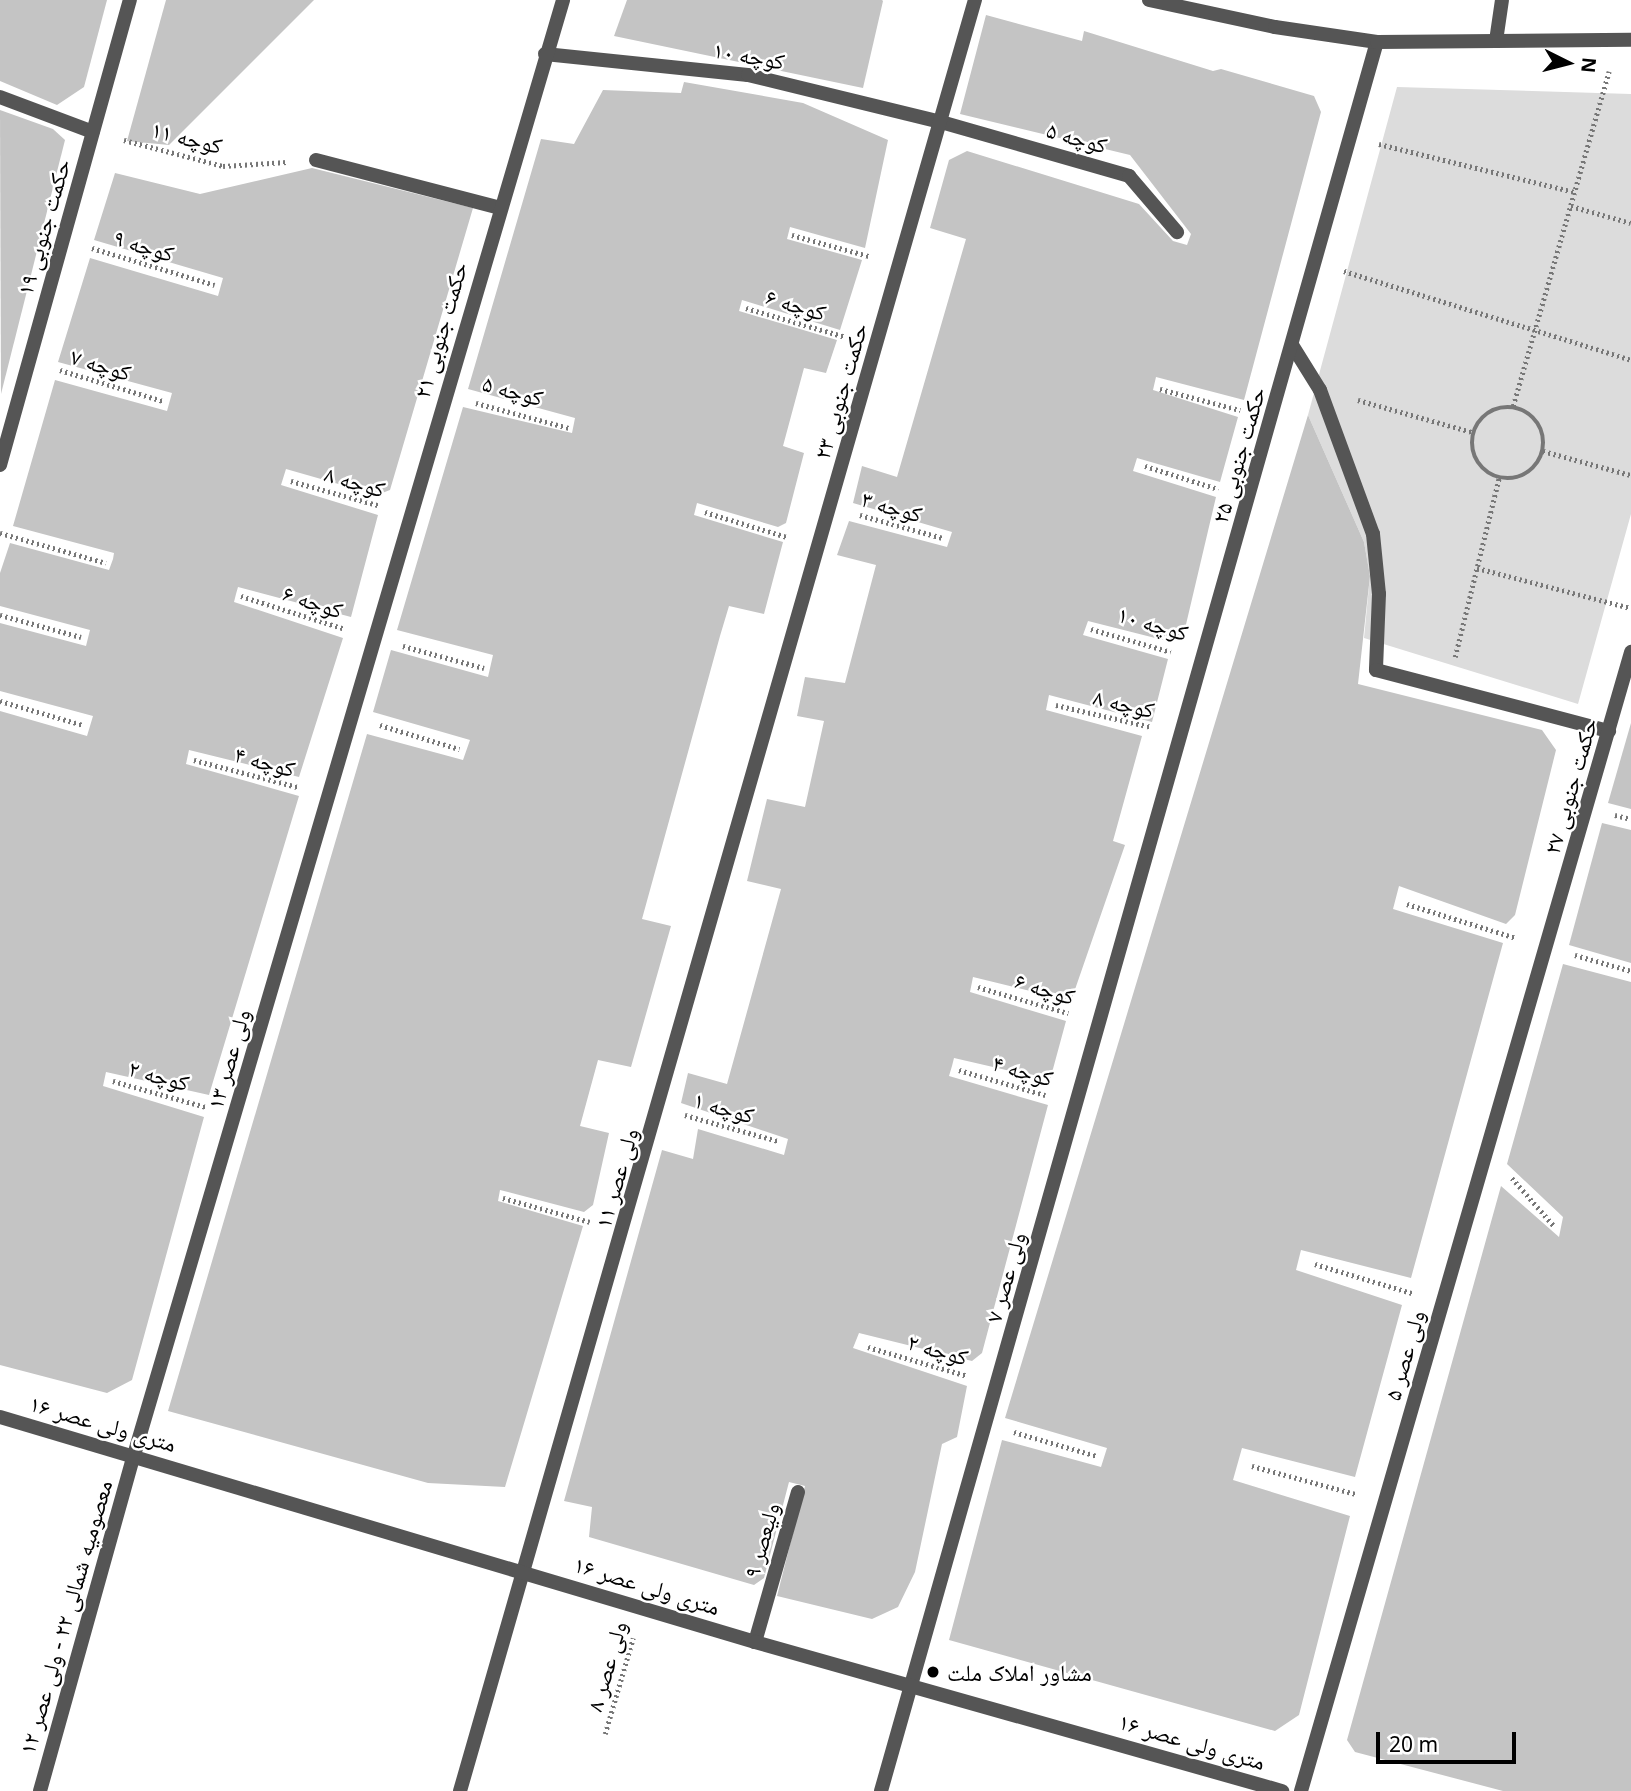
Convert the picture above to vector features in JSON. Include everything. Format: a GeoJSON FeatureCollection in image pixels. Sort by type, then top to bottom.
{"type":"FeatureCollection","features":[{"type":"Feature","properties":{"kind":"street","name":"حکمت جنوبی ۱۹"},"geometry":{"type":"LineString","coordinates":[[0,465],[130,0]]}},
{"type":"Feature","properties":{"kind":"street","name":"حکمت جنوبی ۲۱"},"geometry":{"type":"LineString","coordinates":[[363,674],[563,0]]}},
{"type":"Feature","properties":{"kind":"street","name":"حکمت جنوبی ۲۳"},"geometry":{"type":"LineString","coordinates":[[749,795],[975,0]]}},
{"type":"Feature","properties":{"kind":"street"},"geometry":{"type":"LineString","coordinates":[[1149,0],[1275,27],[1377,42],[1624,40]]}},
{"type":"Feature","properties":{"kind":"street"},"geometry":{"type":"LineString","coordinates":[[1496,41],[1502,0]]}},
{"type":"Feature","properties":{"kind":"street","name":"حکمت جنوبی ۲۵"},"geometry":{"type":"LineString","coordinates":[[1142,881],[1377,42]]}},
{"type":"Feature","properties":{"kind":"street","name":"کوچه ۱۰"},"geometry":{"type":"LineString","coordinates":[[545,54],[748,75],[941,122]]}},
{"type":"Feature","properties":{"kind":"street"},"geometry":{"type":"LineString","coordinates":[[0,97],[93,132]]}},
{"type":"Feature","properties":{"kind":"street","name":"کوچه ۵"},"geometry":{"type":"LineString","coordinates":[[941,122],[1129,176],[1177,232]]}},
{"type":"Feature","properties":{"kind":"street"},"geometry":{"type":"LineString","coordinates":[[316,160],[500,208]]}},
{"type":"Feature","properties":{"kind":"street"},"geometry":{"type":"LineString","coordinates":[[1292,345],[1320,390],[1373,534],[1379,593],[1376,670],[1609,731]]}},
{"type":"Feature","properties":{"kind":"street","name":"حکمت جنوبی ۲۷"},"geometry":{"type":"LineString","coordinates":[[1551,932],[1631,652]]}},
{"type":"Feature","properties":{"kind":"street","name":"ولی عصر ۱۳"},"geometry":{"type":"LineString","coordinates":[[134,1455],[236,1115],[363,674]]}},
{"type":"Feature","properties":{"kind":"street","name":"ولی عصر ۱۱"},"geometry":{"type":"LineString","coordinates":[[460,1791],[749,795]]}},
{"type":"Feature","properties":{"kind":"street","name":"ولی عصر ۷"},"geometry":{"type":"LineString","coordinates":[[881,1791],[1142,881]]}},
{"type":"Feature","properties":{"kind":"street","name":"ولی عصر ۵"},"geometry":{"type":"LineString","coordinates":[[1301,1791],[1551,932]]}},
{"type":"Feature","properties":{"kind":"street","name":"۱۶ متری ولی عصر"},"geometry":{"type":"LineString","coordinates":[[0,1417],[755,1642],[1282,1791]]}},
{"type":"Feature","properties":{"kind":"street","name":"معصومیه شمالی ۲۲ - ولی عصر ۱۲"},"geometry":{"type":"LineString","coordinates":[[40,1791],[134,1455]]}},
{"type":"Feature","properties":{"kind":"street","name":"ولیعصر ۹"},"geometry":{"type":"LineString","coordinates":[[755,1642],[798,1492]]}},
{"type":"Feature","properties":{"kind":"path"},"geometry":{"type":"LineString","coordinates":[[1513,406],[1575,192],[1624,40]]}},
{"type":"Feature","properties":{"kind":"path","name":"کوچه ۱۱"},"geometry":{"type":"LineString","coordinates":[[93,132],[223,166],[316,160]]}},
{"type":"Feature","properties":{"kind":"path"},"geometry":{"type":"LineString","coordinates":[[1351,137],[1575,192]]}},
{"type":"Feature","properties":{"kind":"path"},"geometry":{"type":"LineString","coordinates":[[1571,206],[1631,223]]}},
{"type":"Feature","properties":{"kind":"path"},"geometry":{"type":"LineString","coordinates":[[792,235],[900,265]]}},
{"type":"Feature","properties":{"kind":"path","name":"کوچه ۹"},"geometry":{"type":"LineString","coordinates":[[63,239],[215,285]]}},
{"type":"Feature","properties":{"kind":"path"},"geometry":{"type":"LineString","coordinates":[[1315,262],[1536,327],[1631,360]]}},
{"type":"Feature","properties":{"kind":"path","name":"کوچه ۶"},"geometry":{"type":"LineString","coordinates":[[746,308],[877,346]]}},
{"type":"Feature","properties":{"kind":"path","name":"کوچه ۷"},"geometry":{"type":"LineString","coordinates":[[29,361],[163,401]]}},
{"type":"Feature","properties":{"kind":"path"},"geometry":{"type":"LineString","coordinates":[[1160,388],[1271,419]]}},
{"type":"Feature","properties":{"kind":"path"},"geometry":{"type":"LineString","coordinates":[[1320,390],[1472,432]]}},
{"type":"Feature","properties":{"kind":"path","name":"کوچه ۵"},"geometry":{"type":"LineString","coordinates":[[445,395],[569,428]]}},
{"type":"Feature","properties":{"kind":"path"},"geometry":{"type":"LineString","coordinates":[[1513,406],[1531,415],[1542,431],[1543,451],[1534,468],[1518,478],[1499,478],[1482,469],[1472,452],[1472,432],[1489,411],[1513,406]]}},
{"type":"Feature","properties":{"kind":"path"},"geometry":{"type":"LineString","coordinates":[[1543,451],[1631,475]]}},
{"type":"Feature","properties":{"kind":"path"},"geometry":{"type":"LineString","coordinates":[[1145,466],[1249,499]]}},
{"type":"Feature","properties":{"kind":"path"},"geometry":{"type":"LineString","coordinates":[[1447,688],[1499,478]]}},
{"type":"Feature","properties":{"kind":"path","name":"کوچه ۸"},"geometry":{"type":"LineString","coordinates":[[291,481],[410,514]]}},
{"type":"Feature","properties":{"kind":"path","name":"کوچه ۳"},"geometry":{"type":"LineString","coordinates":[[831,507],[943,538]]}},
{"type":"Feature","properties":{"kind":"path"},"geometry":{"type":"LineString","coordinates":[[705,512],[820,547]]}},
{"type":"Feature","properties":{"kind":"path"},"geometry":{"type":"LineString","coordinates":[[0,533],[106,562]]}},
{"type":"Feature","properties":{"kind":"path"},"geometry":{"type":"LineString","coordinates":[[1477,568],[1631,608]]}},
{"type":"Feature","properties":{"kind":"path","name":"کوچه ۶"},"geometry":{"type":"LineString","coordinates":[[241,596],[374,638]]}},
{"type":"Feature","properties":{"kind":"path"},"geometry":{"type":"LineString","coordinates":[[0,615],[81,637]]}},
{"type":"Feature","properties":{"kind":"path","name":"کوچه ۱۰"},"geometry":{"type":"LineString","coordinates":[[1091,629],[1203,661]]}},
{"type":"Feature","properties":{"kind":"path"},"geometry":{"type":"LineString","coordinates":[[374,638],[484,668]]}},
{"type":"Feature","properties":{"kind":"path"},"geometry":{"type":"LineString","coordinates":[[0,701],[83,725]]}},
{"type":"Feature","properties":{"kind":"path","name":"کوچه ۸"},"geometry":{"type":"LineString","coordinates":[[1056,705],[1183,735]]}},
{"type":"Feature","properties":{"kind":"path"},"geometry":{"type":"LineString","coordinates":[[351,717],[459,749]]}},
{"type":"Feature","properties":{"kind":"path","name":"کوچه ۴"},"geometry":{"type":"LineString","coordinates":[[194,760],[328,796]]}},
{"type":"Feature","properties":{"kind":"path"},"geometry":{"type":"LineString","coordinates":[[1407,904],[1631,971]]}},
{"type":"Feature","properties":{"kind":"path","name":"کوچه ۶"},"geometry":{"type":"LineString","coordinates":[[978,987],[1101,1023]]}},
{"type":"Feature","properties":{"kind":"path","name":"کوچه ۴"},"geometry":{"type":"LineString","coordinates":[[959,1070],[1078,1104]]}},
{"type":"Feature","properties":{"kind":"path","name":"کوچه ۲"},"geometry":{"type":"LineString","coordinates":[[113,1081],[236,1115]]}},
{"type":"Feature","properties":{"kind":"path","name":"کوچه ۱"},"geometry":{"type":"LineString","coordinates":[[659,1107],[778,1141]]}},
{"type":"Feature","properties":{"kind":"path"},"geometry":{"type":"LineString","coordinates":[[1487,1150],[1555,1227]]}},
{"type":"Feature","properties":{"kind":"path"},"geometry":{"type":"LineString","coordinates":[[503,1198],[624,1232]]}},
{"type":"Feature","properties":{"kind":"path"},"geometry":{"type":"LineString","coordinates":[[1315,1265],[1443,1302]]}},
{"type":"Feature","properties":{"kind":"path","name":"کوچه ۲"},"geometry":{"type":"LineString","coordinates":[[868,1347],[998,1384]]}},
{"type":"Feature","properties":{"kind":"path"},"geometry":{"type":"LineString","coordinates":[[987,1424],[1097,1456]]}},
{"type":"Feature","properties":{"kind":"path"},"geometry":{"type":"LineString","coordinates":[[1252,1466],[1385,1502]]}},
{"type":"Feature","properties":{"kind":"path","name":"ولی عصر ۸"},"geometry":{"type":"LineString","coordinates":[[605,1734],[642,1607]]}},
{"type":"Feature","properties":{"kind":"shaded area"},"geometry":{"type":"Polygon","coordinates":[[[1397,87],[1631,94],[1631,514],[1578,704],[1364,638],[1370,576],[1364,542],[1308,415],[1397,87]]]}},
{"type":"Feature","properties":{"kind":"building"},"geometry":{"type":"Polygon","coordinates":[[[0,0],[107,0],[84,87],[57,105],[0,81],[0,0]]]}},
{"type":"Feature","properties":{"kind":"building"},"geometry":{"type":"Polygon","coordinates":[[[166,0],[314,0],[169,145],[127,141],[166,0]]]}},
{"type":"Feature","properties":{"kind":"building"},"geometry":{"type":"Polygon","coordinates":[[[627,0],[883,1],[863,88],[614,36],[627,0]]]}},
{"type":"Feature","properties":{"kind":"building"},"geometry":{"type":"Polygon","coordinates":[[[986,15],[1082,41],[1084,31],[1213,71],[1221,69],[1314,96],[1321,112],[1244,400],[1156,377],[1153,390],[1238,417],[1220,482],[1137,458],[1133,471],[1216,497],[1184,633],[1171,642],[1088,621],[1083,635],[1168,659],[1152,722],[1049,695],[1046,710],[1142,736],[1113,841],[1125,845],[1071,1001],[973,977],[970,992],[1066,1021],[1050,1080],[954,1058],[949,1076],[1048,1105],[982,1353],[972,1361],[859,1333],[853,1348],[967,1386],[957,1437],[942,1444],[915,1572],[898,1607],[872,1619],[777,1596],[805,1486],[789,1482],[764,1578],[754,1585],[589,1537],[592,1507],[564,1501],[662,1150],[693,1159],[698,1129],[784,1155],[788,1139],[681,1103],[688,1073],[727,1084],[781,889],[747,881],[767,799],[805,807],[824,721],[797,716],[805,677],[845,683],[876,565],[837,555],[849,521],[947,547],[952,532],[853,503],[862,466],[897,477],[966,239],[930,228],[949,160],[967,151],[1139,204],[1173,241],[1187,245],[1191,234],[1130,155],[960,114],[986,15]]]}},
{"type":"Feature","properties":{"kind":"building"},"geometry":{"type":"Polygon","coordinates":[[[684,82],[803,103],[888,140],[865,248],[790,227],[787,239],[862,260],[840,330],[742,300],[739,311],[837,340],[826,373],[804,368],[783,446],[804,453],[786,523],[778,527],[697,503],[694,515],[783,542],[764,614],[729,606],[720,636],[642,919],[671,926],[631,1067],[598,1060],[580,1126],[609,1133],[593,1205],[584,1212],[500,1190],[498,1201],[583,1226],[505,1487],[428,1483],[168,1411],[367,734],[463,760],[470,740],[373,712],[391,650],[488,677],[493,655],[397,630],[463,407],[572,433],[575,418],[468,389],[541,139],[574,144],[603,90],[681,93],[684,82]]]}},
{"type":"Feature","properties":{"kind":"building"},"geometry":{"type":"Polygon","coordinates":[[[0,110],[53,129],[65,140],[1,394],[0,110]]]}},
{"type":"Feature","properties":{"kind":"building"},"geometry":{"type":"Polygon","coordinates":[[[312,168],[473,208],[390,490],[377,495],[286,469],[281,485],[378,515],[351,617],[238,587],[234,602],[343,638],[299,777],[189,750],[186,764],[299,796],[209,1095],[106,1072],[103,1086],[204,1117],[132,1380],[107,1393],[0,1365],[0,711],[87,736],[93,716],[0,691],[0,623],[86,646],[90,630],[0,606],[0,573],[10,543],[109,570],[113,559],[114,553],[13,526],[55,380],[167,411],[172,393],[58,362],[90,258],[218,296],[223,278],[94,240],[115,173],[200,194],[312,168]]]}},
{"type":"Feature","properties":{"kind":"building"},"geometry":{"type":"Polygon","coordinates":[[[1308,415],[1364,542],[1370,576],[1358,684],[1542,730],[1556,750],[1515,915],[1506,924],[1399,886],[1393,909],[1503,943],[1411,1278],[1301,1250],[1296,1270],[1402,1305],[1355,1477],[1242,1448],[1233,1480],[1350,1516],[1299,1715],[1275,1731],[949,1640],[1002,1440],[1101,1467],[1107,1448],[1005,1418],[1308,415]]]}},
{"type":"Feature","properties":{"kind":"building"},"geometry":{"type":"Polygon","coordinates":[[[1631,723],[1631,809],[1608,803],[1631,723]]]}},
{"type":"Feature","properties":{"kind":"building"},"geometry":{"type":"Polygon","coordinates":[[[1602,823],[1631,830],[1631,963],[1569,945],[1602,823]]]}},
{"type":"Feature","properties":{"kind":"building"},"geometry":{"type":"Polygon","coordinates":[[[1563,964],[1631,982],[1631,1791],[1503,1791],[1355,1752],[1347,1740],[1501,1186],[1559,1237],[1563,1217],[1507,1164],[1563,964]]]}},
{"type":"Feature","properties":{"kind":"place","name":"مشاور املاک ملت"},"geometry":{"type":"Point","coordinates":[933,1672]}}]}
